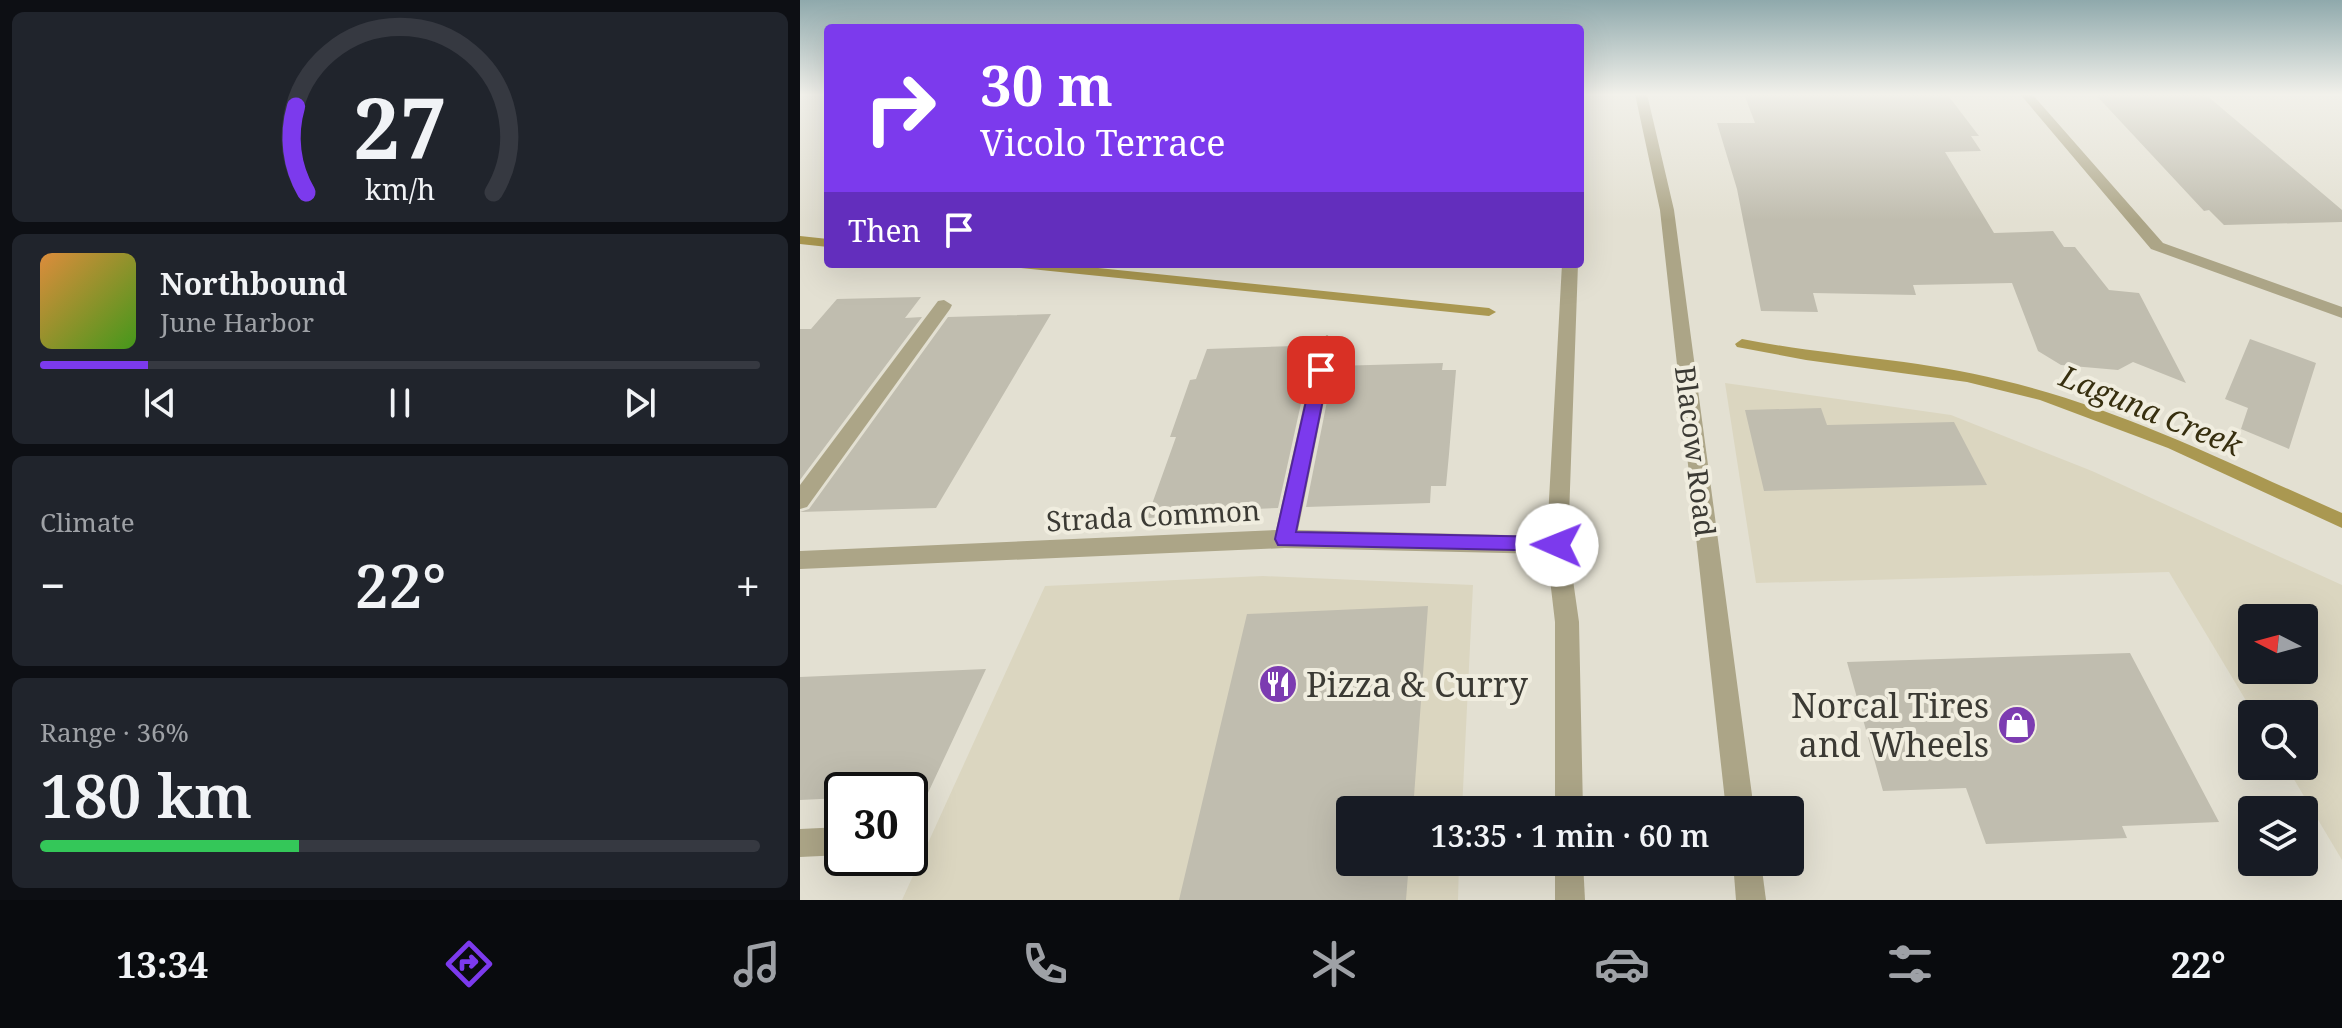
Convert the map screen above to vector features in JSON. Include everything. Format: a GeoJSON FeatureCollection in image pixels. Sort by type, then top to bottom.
{"type":"FeatureCollection","features":[{"type":"Feature","properties":{"kind":"street","name":"Blacow Road"},"geometry":{"type":"LineString","coordinates":[[1650,136],[1667,210],[1738,796]]}},
{"type":"Feature","properties":{"kind":"street"},"geometry":{"type":"LineString","coordinates":[[2062,136],[2157,246],[2342,313]]}},
{"type":"Feature","properties":{"kind":"street"},"geometry":{"type":"LineString","coordinates":[[1569,796],[1567,622],[1557,545],[1570,268]]}},
{"type":"Feature","properties":{"kind":"street"},"geometry":{"type":"LineString","coordinates":[[800,501],[944,305]]}},
{"type":"Feature","properties":{"kind":"street"},"geometry":{"type":"LineString","coordinates":[[1285,539],[1327,341]]}},
{"type":"Feature","properties":{"kind":"street","name":"Strada Common"},"geometry":{"type":"LineString","coordinates":[[800,560],[1285,539],[1557,545]]}},
{"type":"Feature","properties":{"kind":"street"},"geometry":{"type":"LineString","coordinates":[[800,843],[824,842]]}},
{"type":"Feature","properties":{"kind":"street"},"geometry":{"type":"LineString","coordinates":[[1569,876],[1570,900]]}},
{"type":"Feature","properties":{"kind":"street"},"geometry":{"type":"LineString","coordinates":[[1748,876],[1751,900]]}},
{"type":"Feature","properties":{"kind":"shaded area"},"geometry":{"type":"Polygon","coordinates":[[[1725,383],[1951,415],[2092,471],[2342,585],[2342,860],[2318,820],[2318,796],[2304,796],[2294,780],[2318,780],[2318,700],[2246,700],[2169,572],[1756,583],[1725,383]]]}},
{"type":"Feature","properties":{"kind":"shaded area"},"geometry":{"type":"Polygon","coordinates":[[[1263,576],[1473,585],[1463,796],[1336,796],[1336,876],[1459,876],[1458,900],[902,900],[913,876],[928,876],[928,843],[1045,586],[1263,576]]]}},
{"type":"Feature","properties":{"kind":"building"},"geometry":{"type":"Polygon","coordinates":[[[1721,136],[1971,136],[1981,151],[1945,152],[1994,233],[2053,231],[2064,247],[2075,247],[2109,290],[2139,293],[2186,383],[2133,362],[2118,370],[2061,365],[2038,351],[2012,283],[1913,285],[1916,295],[1813,293],[1818,312],[1761,311],[1737,189],[1721,136]]]}},
{"type":"Feature","properties":{"kind":"building"},"geometry":{"type":"Polygon","coordinates":[[[2134,136],[2255,136],[2342,210],[2342,222],[2224,225],[2209,210],[2204,211],[2134,136]]]}},
{"type":"Feature","properties":{"kind":"building"},"geometry":{"type":"Polygon","coordinates":[[[921,297],[905,318],[922,317],[800,480],[800,329],[811,329],[837,299],[921,297]]]}},
{"type":"Feature","properties":{"kind":"building"},"geometry":{"type":"Polygon","coordinates":[[[1051,314],[936,508],[800,512],[809,509],[948,317],[1051,314]]]}},
{"type":"Feature","properties":{"kind":"building"},"geometry":{"type":"Polygon","coordinates":[[[2250,339],[2316,363],[2289,449],[2241,429],[2248,408],[2225,399],[2250,339]]]}},
{"type":"Feature","properties":{"kind":"building"},"geometry":{"type":"Polygon","coordinates":[[[1295,346],[1290,367],[1309,367],[1278,508],[1254,509],[1253,513],[1147,518],[1176,437],[1170,437],[1190,380],[1196,379],[1207,349],[1295,346]]]}},
{"type":"Feature","properties":{"kind":"building"},"geometry":{"type":"Polygon","coordinates":[[[1443,363],[1442,370],[1456,370],[1449,454],[1446,486],[1431,486],[1430,503],[1306,507],[1334,366],[1443,363]]]}},
{"type":"Feature","properties":{"kind":"building"},"geometry":{"type":"Polygon","coordinates":[[[1821,408],[1827,425],[1954,422],[1987,485],[1764,491],[1745,410],[1821,408]]]}},
{"type":"Feature","properties":{"kind":"building"},"geometry":{"type":"Polygon","coordinates":[[[1428,606],[1414,796],[1336,796],[1336,876],[1408,876],[1406,900],[1179,900],[1247,614],[1428,606]]]}},
{"type":"Feature","properties":{"kind":"building","name":"Norcal Tires and Wheels"},"geometry":{"type":"Polygon","coordinates":[[[2130,653],[2219,822],[2122,826],[2127,838],[1986,844],[1966,788],[1883,791],[1847,662],[2130,653]]]}},
{"type":"Feature","properties":{"kind":"building"},"geometry":{"type":"Polygon","coordinates":[[[986,669],[928,793],[928,772],[824,772],[824,799],[800,800],[800,677],[986,669]]]}},
{"type":"Feature","properties":{"kind":"waterway","name":"Laguna Creek"},"geometry":{"type":"LineString","coordinates":[[800,240],[824,243]]}},
{"type":"Feature","properties":{"kind":"waterway","name":"Laguna Creek"},"geometry":{"type":"LineString","coordinates":[[1060,268],[1489,312]]}},
{"type":"Feature","properties":{"kind":"waterway","name":"Laguna Creek"},"geometry":{"type":"LineString","coordinates":[[1742,344],[1967,377],[2044,396],[2174,444],[2342,521]]}},
{"type":"Feature","properties":{"kind":"place","name":"Pizza & Curry"},"geometry":{"type":"Point","coordinates":[1278,684]}},
{"type":"Feature","properties":{"kind":"place","name":"Norcal Tires and Wheels"},"geometry":{"type":"Point","coordinates":[2017,725]}},
{"type":"Feature","properties":{"kind":"route"},"geometry":{"type":"LineString","coordinates":[[1321,370],[1285,539],[1557,545]]}}]}
